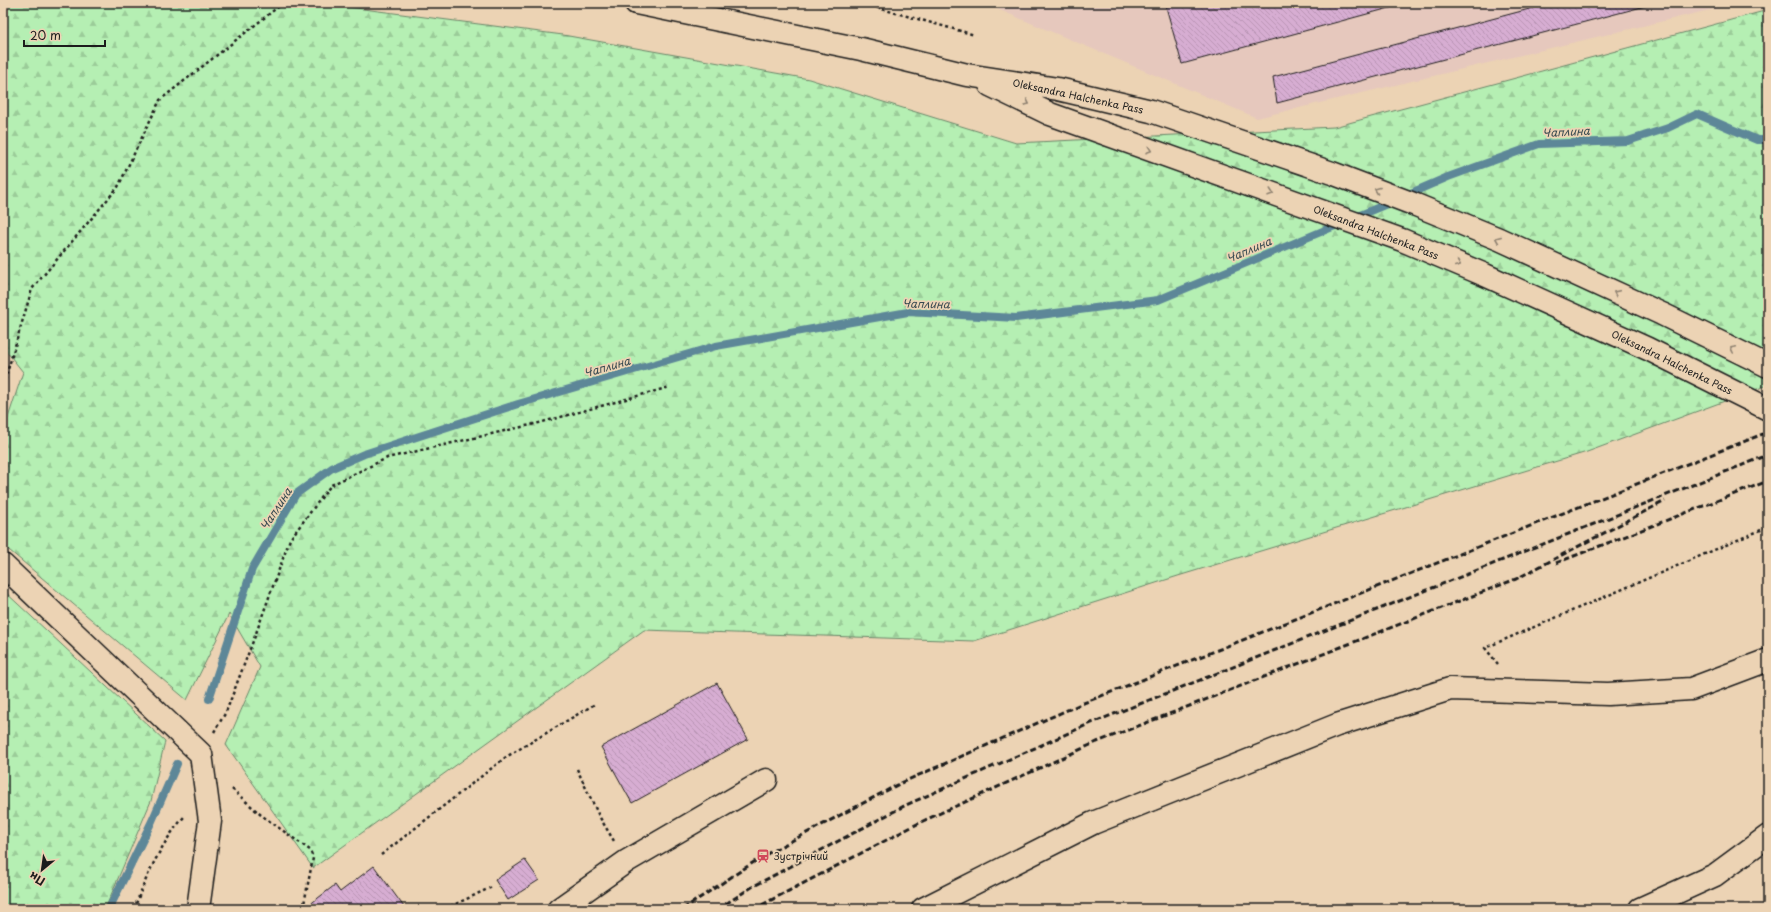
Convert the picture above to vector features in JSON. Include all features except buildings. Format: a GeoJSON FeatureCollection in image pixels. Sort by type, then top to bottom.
{"type":"FeatureCollection","features":[{"type":"Feature","properties":{"kind":"main road"},"geometry":{"type":"LineString","coordinates":[[636,3],[861,49],[967,74]]}},
{"type":"Feature","properties":{"kind":"main road","name":"Oleksandra Halchenka Pass"},"geometry":{"type":"LineString","coordinates":[[967,74],[1058,89],[1151,111],[1332,173],[1499,239],[1662,314],[1768,366]]}},
{"type":"Feature","properties":{"kind":"main road","name":"Oleksandra Halchenka Pass"},"geometry":{"type":"LineString","coordinates":[[967,74],[1050,114],[1402,240],[1471,269],[1648,349],[1768,409]]}},
{"type":"Feature","properties":{"kind":"main road"},"geometry":{"type":"LineString","coordinates":[[3,565],[201,754],[210,821],[198,909]]}},
{"type":"Feature","properties":{"kind":"main road"},"geometry":{"type":"LineString","coordinates":[[923,909],[1093,823],[1337,725],[1450,689],[1608,694],[1691,689],[1768,660]]}},
{"type":"Feature","properties":{"kind":"main road"},"geometry":{"type":"LineString","coordinates":[[559,909],[627,862],[766,780]]}},
{"type":"Feature","properties":{"kind":"main road"},"geometry":{"type":"LineString","coordinates":[[1640,909],[1715,874],[1768,836]]}},
{"type":"Feature","properties":{"kind":"path"},"geometry":{"type":"LineString","coordinates":[[3,386],[32,289],[118,187],[160,100],[283,3]]}},
{"type":"Feature","properties":{"kind":"path"},"geometry":{"type":"LineString","coordinates":[[871,6],[975,35]]}},
{"type":"Feature","properties":{"kind":"path"},"geometry":{"type":"LineString","coordinates":[[201,754],[226,712],[256,636],[290,539],[331,485],[387,458],[539,423],[670,387]]}},
{"type":"Feature","properties":{"kind":"path"},"geometry":{"type":"LineString","coordinates":[[1499,665],[1485,648],[1768,527]]}},
{"type":"Feature","properties":{"kind":"path"},"geometry":{"type":"LineString","coordinates":[[381,855],[506,757],[595,704]]}},
{"type":"Feature","properties":{"kind":"path"},"geometry":{"type":"LineString","coordinates":[[576,769],[599,816],[627,862]]}},
{"type":"Feature","properties":{"kind":"path"},"geometry":{"type":"LineString","coordinates":[[134,909],[146,878],[174,828],[207,792]]}},
{"type":"Feature","properties":{"kind":"path"},"geometry":{"type":"LineString","coordinates":[[261,815],[310,850],[312,858],[304,909]]}},
{"type":"Feature","properties":{"kind":"path"},"geometry":{"type":"LineString","coordinates":[[445,909],[492,887]]}},
{"type":"Feature","properties":{"kind":"shaded area"},"geometry":{"type":"Polygon","coordinates":[[[983,3],[1739,3],[1257,118],[983,3]]]}},
{"type":"Feature","properties":{"kind":"green space"},"geometry":{"type":"Polygon","coordinates":[[[3,3],[317,3],[563,35],[809,79],[1016,143],[1334,127],[1768,10],[1768,385],[1587,452],[1178,576],[974,641],[644,630],[313,868],[226,745],[260,667],[229,614],[187,700],[3,545],[3,433],[23,372],[3,347],[3,3]]]}},
{"type":"Feature","properties":{"kind":"green space"},"geometry":{"type":"Polygon","coordinates":[[[3,590],[165,741],[151,801],[105,909],[3,909],[3,590]]]}},
{"type":"Feature","properties":{"kind":"waterway","name":"Чаплина"},"geometry":{"type":"LineString","coordinates":[[1404,196],[1448,177],[1539,144],[1628,141],[1668,128],[1697,114],[1757,140],[1768,140]]}},
{"type":"Feature","properties":{"kind":"waterway","name":"Чаплина"},"geometry":{"type":"LineString","coordinates":[[1353,218],[1394,201]]}},
{"type":"Feature","properties":{"kind":"waterway","name":"Чаплина"},"geometry":{"type":"LineString","coordinates":[[209,699],[252,569],[296,494],[332,468],[364,454],[518,404],[716,346],[908,312],[1016,318],[1158,300],[1342,223]]}},
{"type":"Feature","properties":{"kind":"waterway"},"geometry":{"type":"LineString","coordinates":[[109,909],[152,821],[177,764]]}},
{"type":"Feature","properties":{"kind":"railway"},"geometry":{"type":"LineString","coordinates":[[683,909],[763,856],[903,782],[1081,704],[1768,432]]}},
{"type":"Feature","properties":{"kind":"railway"},"geometry":{"type":"LineString","coordinates":[[718,909],[752,887],[906,805],[1089,724],[1768,455]]}},
{"type":"Feature","properties":{"kind":"railway"},"geometry":{"type":"LineString","coordinates":[[1556,563],[1768,481]]}},
{"type":"Feature","properties":{"kind":"railway"},"geometry":{"type":"LineString","coordinates":[[754,909],[923,821],[1097,742],[1516,579],[1665,501]]}},
{"type":"Feature","properties":{"kind":"place","name":"Зустрічний"},"geometry":{"type":"Point","coordinates":[763,856]}}]}
